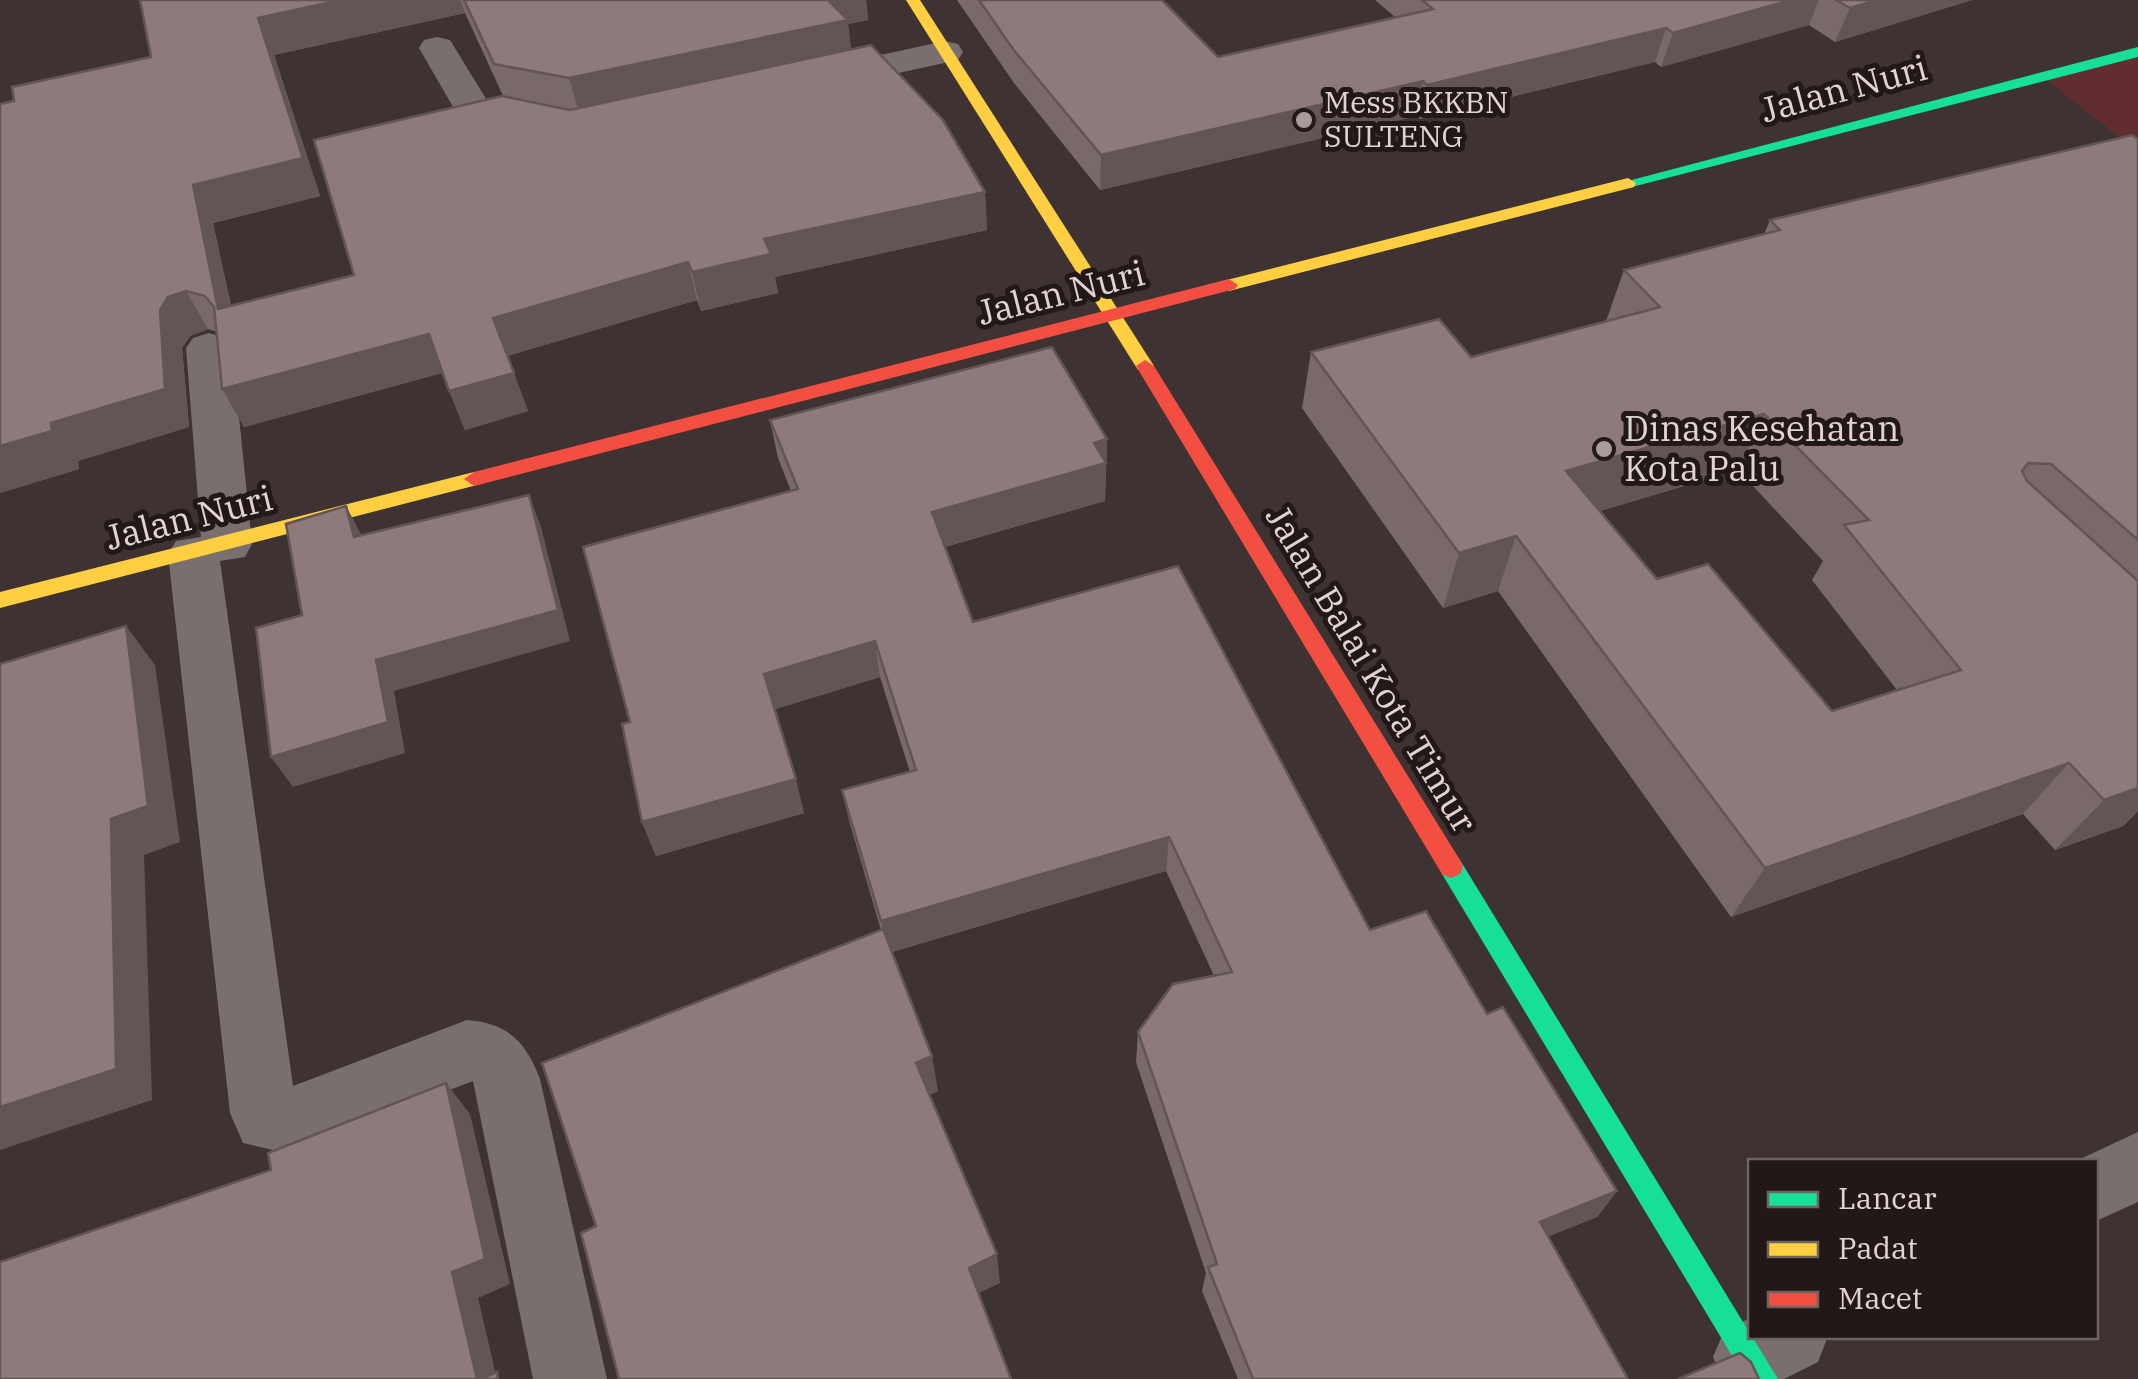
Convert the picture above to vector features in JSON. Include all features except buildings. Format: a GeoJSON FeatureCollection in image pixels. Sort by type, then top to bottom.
{"type":"FeatureCollection","features":[{"type":"Feature","properties":{"kind":"street","name":"Jalan Balai Kota Timur"},"geometry":{"type":"LineString","coordinates":[[913,0],[1748,1326]]}},
{"type":"Feature","properties":{"kind":"street"},"geometry":{"type":"LineString","coordinates":[[438,48],[474,111],[580,132]]}},
{"type":"Feature","properties":{"kind":"street"},"geometry":{"type":"LineString","coordinates":[[778,89],[945,52]]}},
{"type":"Feature","properties":{"kind":"street","name":"Jalan Nuri"},"geometry":{"type":"LineString","coordinates":[[0,600],[2138,52]]}},
{"type":"Feature","properties":{"kind":"street"},"geometry":{"type":"LineString","coordinates":[[210,348],[210,549],[260,1104],[266,1120],[285,1121],[467,1050],[494,1055],[502,1062],[570,1379]]}},
{"type":"Feature","properties":{"kind":"street"},"geometry":{"type":"LineString","coordinates":[[2098,1186],[2138,1166]]}},
{"type":"Feature","properties":{"kind":"shaded area"},"geometry":{"type":"Polygon","coordinates":[[[2138,53],[2138,152],[2044,78],[2138,53]]]}},
{"type":"Feature","properties":{"kind":"traffic: fast"},"geometry":{"type":"LineString","coordinates":[[1628,183],[2138,52]]}},
{"type":"Feature","properties":{"kind":"traffic: fast"},"geometry":{"type":"LineString","coordinates":[[1451,867],[1763,1379]]}},
{"type":"Feature","properties":{"kind":"traffic: slow"},"geometry":{"type":"LineString","coordinates":[[913,0],[1145,366]]}},
{"type":"Feature","properties":{"kind":"traffic: slow"},"geometry":{"type":"LineString","coordinates":[[1229,285],[1628,183]]}},
{"type":"Feature","properties":{"kind":"traffic: slow"},"geometry":{"type":"LineString","coordinates":[[0,600],[474,479]]}},
{"type":"Feature","properties":{"kind":"traffic: jam"},"geometry":{"type":"LineString","coordinates":[[474,479],[1229,285]]}},
{"type":"Feature","properties":{"kind":"traffic: jam"},"geometry":{"type":"LineString","coordinates":[[1145,366],[1451,867]]}},
{"type":"Feature","properties":{"kind":"place","name":"Mess BKKBN SULTENG"},"geometry":{"type":"Point","coordinates":[1304,120]}},
{"type":"Feature","properties":{"kind":"place","name":"Dinas Kesehatan Kota Palu"},"geometry":{"type":"Point","coordinates":[1604,449]}}]}
